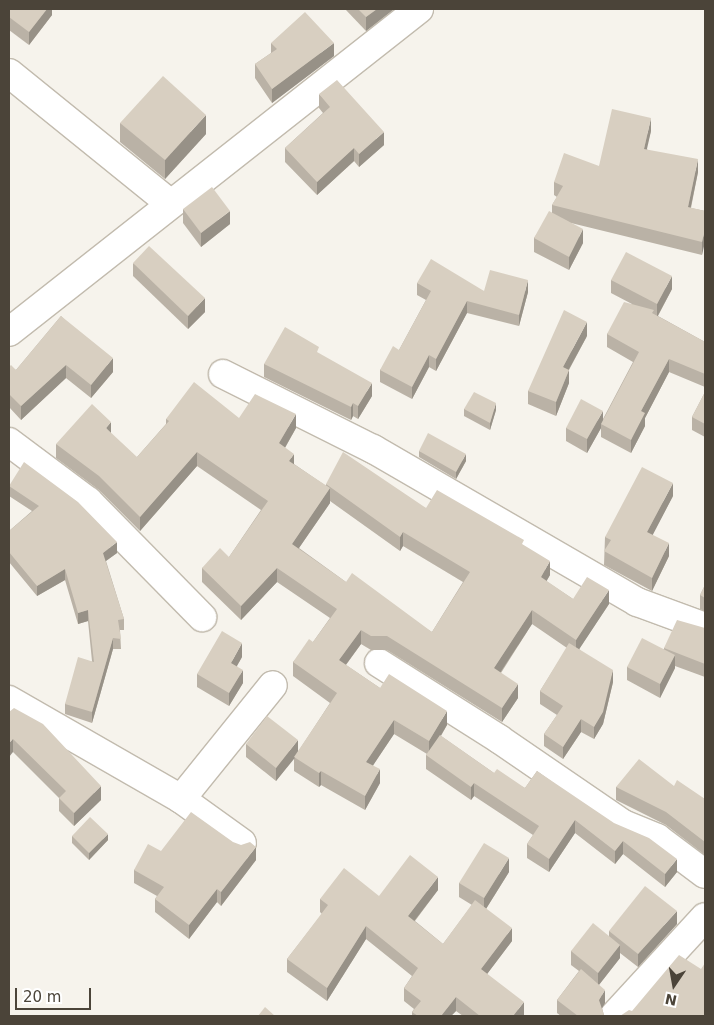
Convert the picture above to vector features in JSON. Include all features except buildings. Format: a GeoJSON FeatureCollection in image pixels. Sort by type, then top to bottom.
{"type":"FeatureCollection","features":[{"type":"Feature","properties":{"kind":"street"},"geometry":{"type":"LineString","coordinates":[[9,332],[419,9]]}},
{"type":"Feature","properties":{"kind":"street"},"geometry":{"type":"LineString","coordinates":[[9,73],[171,204]]}},
{"type":"Feature","properties":{"kind":"street"},"geometry":{"type":"LineString","coordinates":[[222,374],[372,449],[637,602],[705,627]]}},
{"type":"Feature","properties":{"kind":"street"},"geometry":{"type":"LineString","coordinates":[[9,442],[88,501],[202,617]]}},
{"type":"Feature","properties":{"kind":"street"},"geometry":{"type":"LineString","coordinates":[[379,664],[499,739],[623,824],[657,838],[705,874]]}},
{"type":"Feature","properties":{"kind":"street"},"geometry":{"type":"LineString","coordinates":[[181,799],[273,685]]}},
{"type":"Feature","properties":{"kind":"street"},"geometry":{"type":"LineString","coordinates":[[9,700],[181,799],[242,843]]}},
{"type":"Feature","properties":{"kind":"street"},"geometry":{"type":"LineString","coordinates":[[614,1016],[705,917]]}}]}
